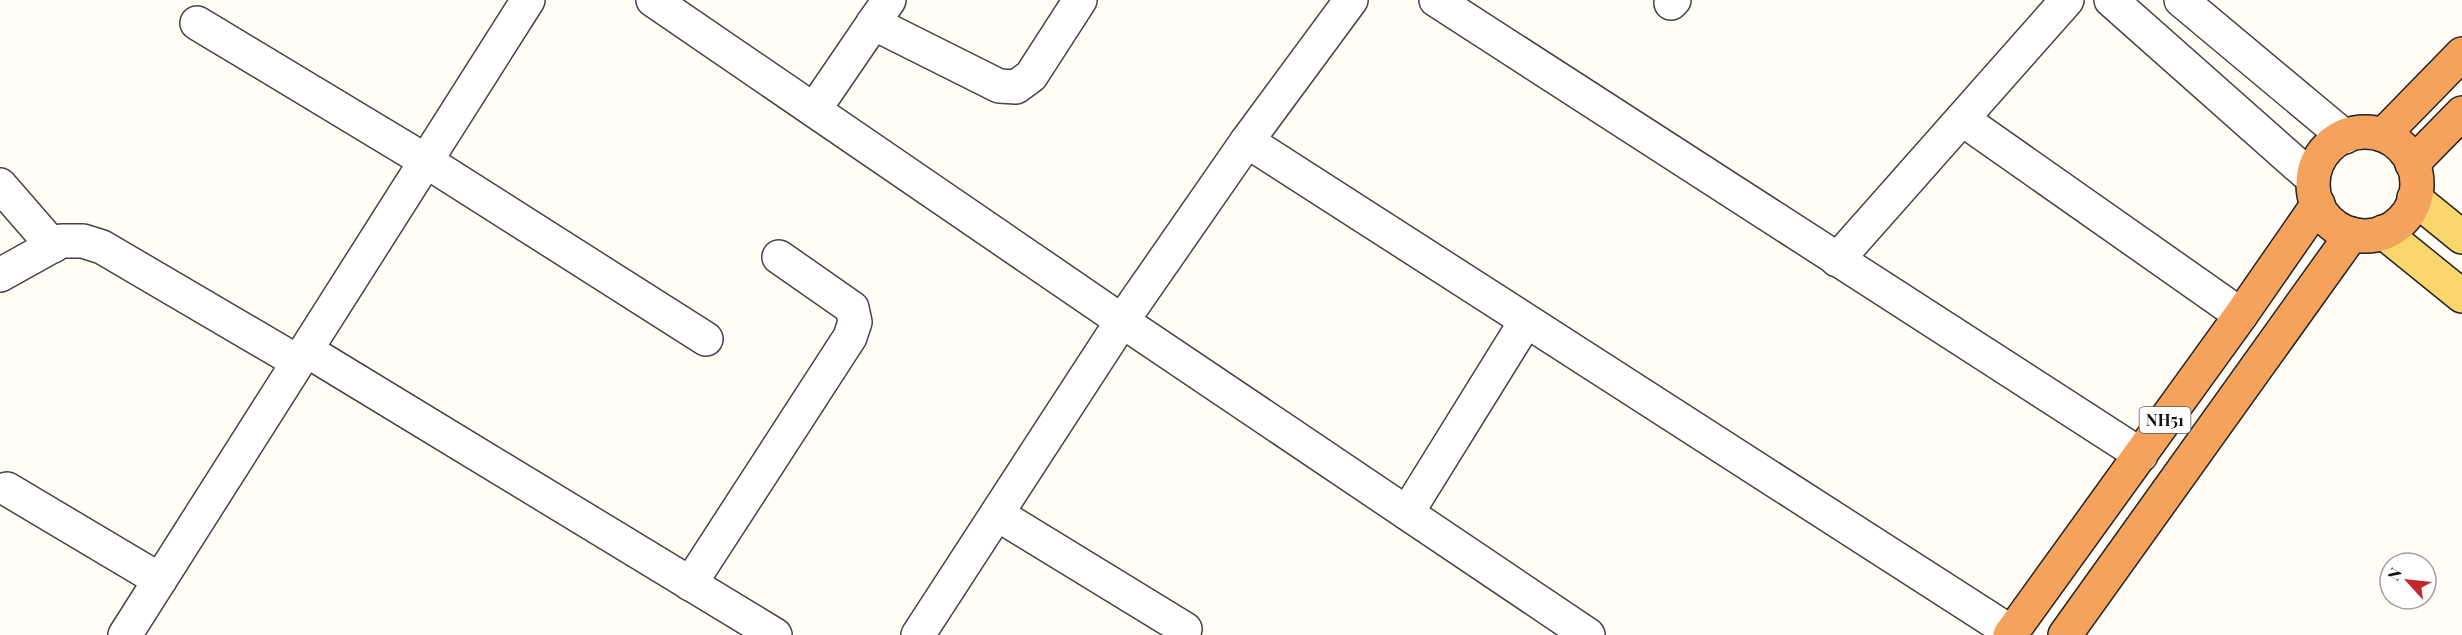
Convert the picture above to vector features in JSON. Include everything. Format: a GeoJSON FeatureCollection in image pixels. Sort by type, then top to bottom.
{"type":"FeatureCollection","features":[{"type":"Feature","properties":{"kind":"highway"},"geometry":{"type":"LineString","coordinates":[[2383,135],[2462,54]]}},
{"type":"Feature","properties":{"kind":"highway"},"geometry":{"type":"LineString","coordinates":[[2412,164],[2462,113]]}},
{"type":"Feature","properties":{"kind":"highway"},"geometry":{"type":"LineString","coordinates":[[2345,137],[2354,133],[2370,132],[2383,135],[2400,145],[2410,157],[2416,172],[2414,198]]}},
{"type":"Feature","properties":{"kind":"highway","name":"NH51"},"geometry":{"type":"LineString","coordinates":[[2011,634],[2241,315],[2315,191],[2318,163],[2326,149],[2345,137]]}},
{"type":"Feature","properties":{"kind":"highway"},"geometry":{"type":"LineString","coordinates":[[2315,191],[2320,211],[2331,223],[2368,233]]}},
{"type":"Feature","properties":{"kind":"highway","name":"NH51"},"geometry":{"type":"LineString","coordinates":[[2065,635],[2368,233],[2404,218],[2414,198]]}},
{"type":"Feature","properties":{"kind":"main road"},"geometry":{"type":"LineString","coordinates":[[2414,198],[2462,237]]}},
{"type":"Feature","properties":{"kind":"main road"},"geometry":{"type":"LineString","coordinates":[[2368,233],[2462,296]]}},
{"type":"Feature","properties":{"kind":"street"},"geometry":{"type":"LineString","coordinates":[[125,635],[528,0]]}},
{"type":"Feature","properties":{"kind":"street"},"geometry":{"type":"LineString","coordinates":[[653,0],[1122,321],[1588,635]]}},
{"type":"Feature","properties":{"kind":"street"},"geometry":{"type":"LineString","coordinates":[[814,110],[881,12],[999,86],[1016,87],[1031,76],[1080,0]]}},
{"type":"Feature","properties":{"kind":"street"},"geometry":{"type":"LineString","coordinates":[[918,635],[1122,321],[1247,141],[1351,0]]}},
{"type":"Feature","properties":{"kind":"street"},"geometry":{"type":"LineString","coordinates":[[1436,0],[2141,455]]}},
{"type":"Feature","properties":{"kind":"street"},"geometry":{"type":"LineString","coordinates":[[1837,260],[2067,0]]}},
{"type":"Feature","properties":{"kind":"street"},"geometry":{"type":"LineString","coordinates":[[2111,0],[2315,191]]}},
{"type":"Feature","properties":{"kind":"street"},"geometry":{"type":"LineString","coordinates":[[2181,0],[2345,137]]}},
{"type":"Feature","properties":{"kind":"street"},"geometry":{"type":"LineString","coordinates":[[197,23],[426,161],[706,339]]}},
{"type":"Feature","properties":{"kind":"street"},"geometry":{"type":"LineString","coordinates":[[1962,119],[2241,315]]}},
{"type":"Feature","properties":{"kind":"street"},"geometry":{"type":"LineString","coordinates":[[1247,141],[2011,634]]}},
{"type":"Feature","properties":{"kind":"street"},"geometry":{"type":"LineString","coordinates":[[0,185],[53,246]]}},
{"type":"Feature","properties":{"kind":"street"},"geometry":{"type":"LineString","coordinates":[[0,275],[61,241],[83,241],[102,247],[302,356],[775,635]]}},
{"type":"Feature","properties":{"kind":"street"},"geometry":{"type":"LineString","coordinates":[[690,584],[850,337],[855,322],[852,308],[779,257]]}},
{"type":"Feature","properties":{"kind":"street"},"geometry":{"type":"LineString","coordinates":[[1407,513],[1526,321]]}},
{"type":"Feature","properties":{"kind":"street"},"geometry":{"type":"LineString","coordinates":[[7,489],[160,580]]}},
{"type":"Feature","properties":{"kind":"street"},"geometry":{"type":"LineString","coordinates":[[997,514],[1185,629]]}}]}
